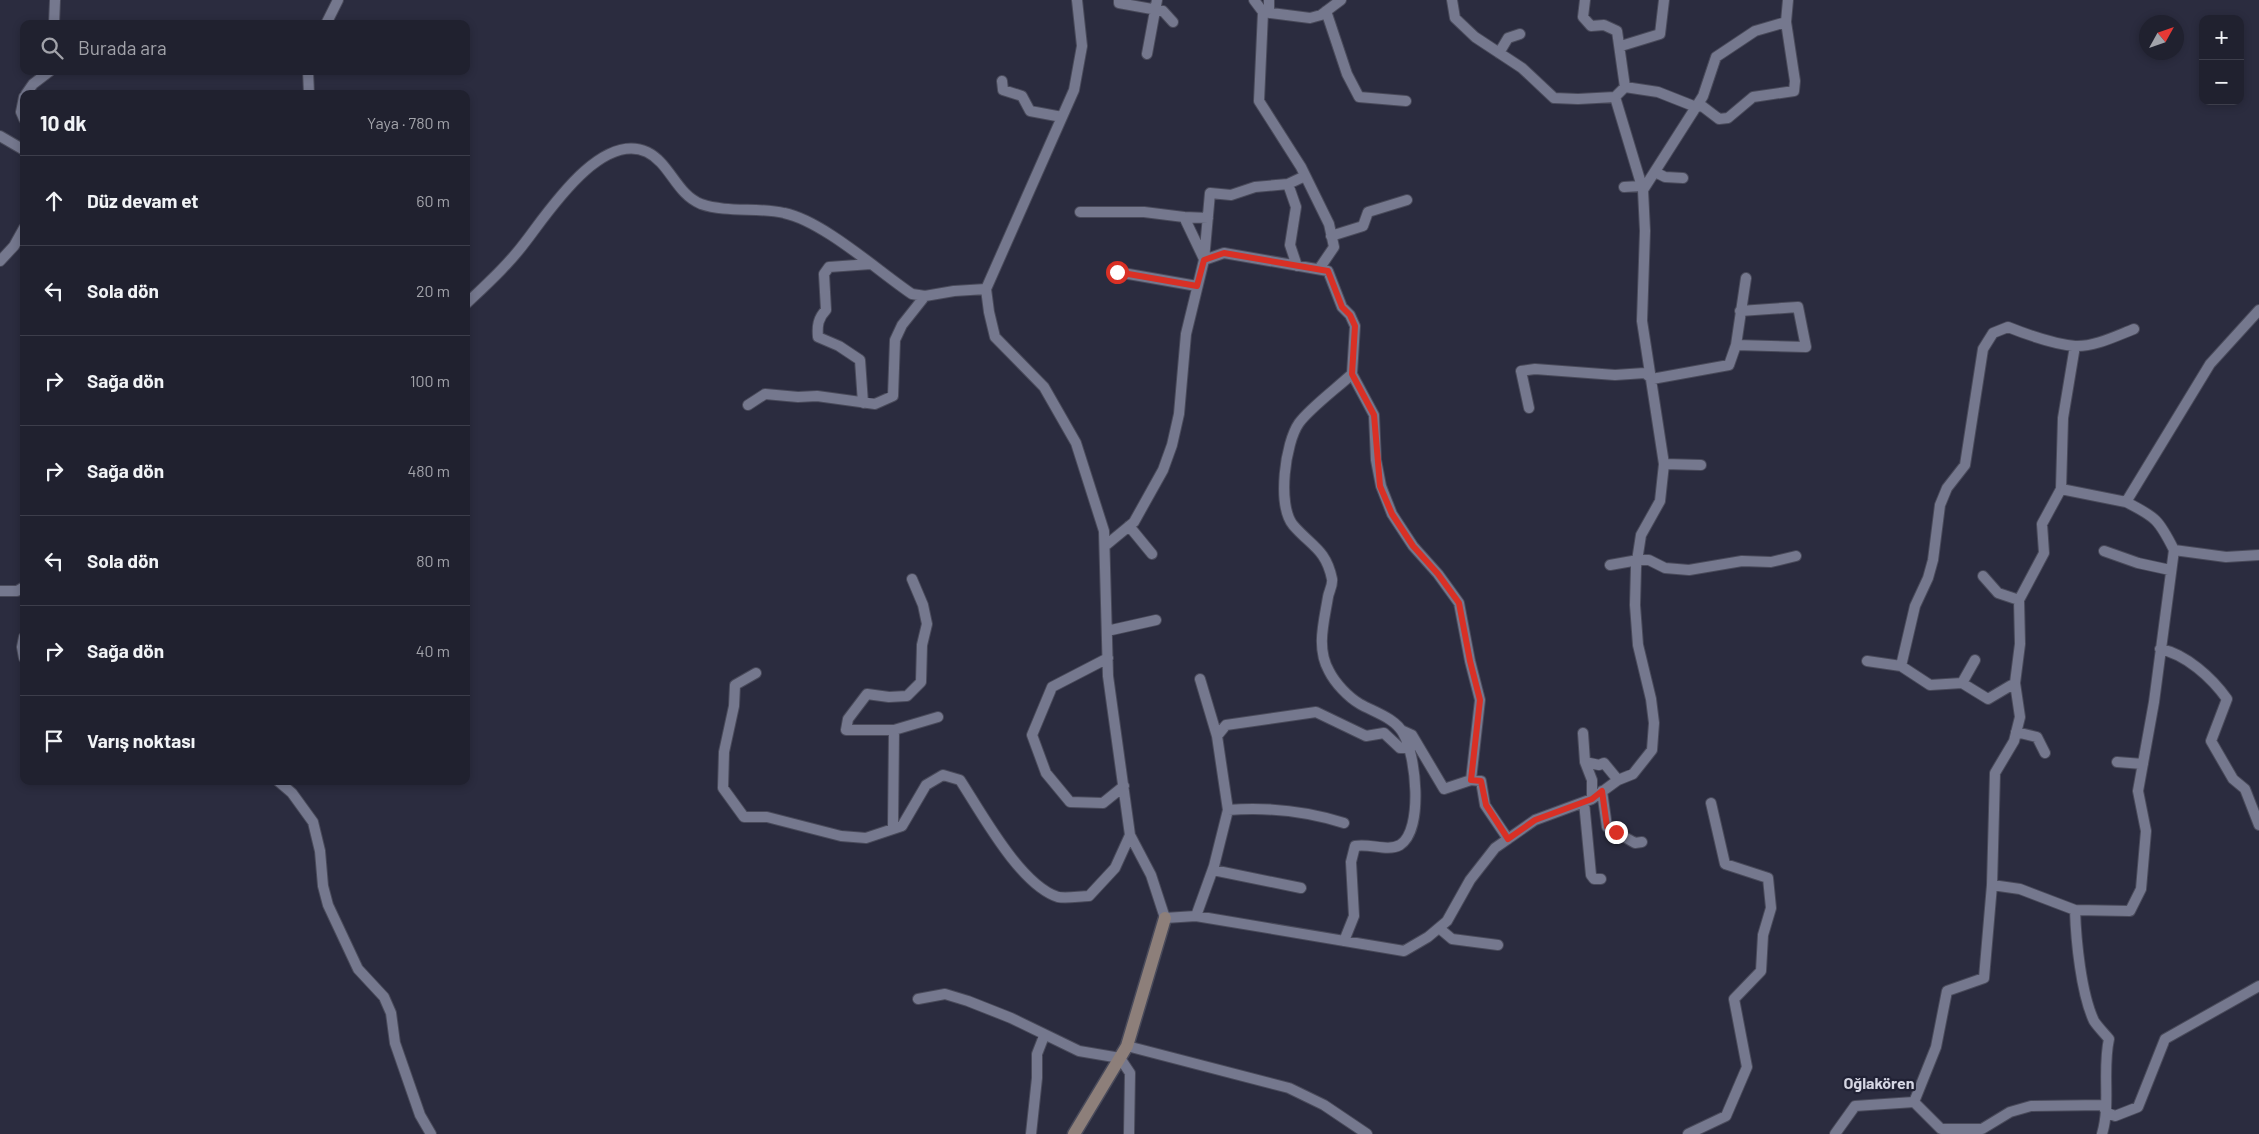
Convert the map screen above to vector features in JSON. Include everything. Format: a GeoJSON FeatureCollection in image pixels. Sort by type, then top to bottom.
{"type":"FeatureCollection","features":[{"type":"Feature","properties":{"kind":"street"},"geometry":{"type":"LineString","coordinates":[[54,0],[54,20]]}},
{"type":"Feature","properties":{"kind":"street"},"geometry":{"type":"LineString","coordinates":[[328,20],[338,0]]}},
{"type":"Feature","properties":{"kind":"street"},"geometry":{"type":"LineString","coordinates":[[1074,1134],[1127,1046],[1165,918],[1151,875],[1130,835],[1108,676],[1104,531],[1076,443],[1044,387],[995,337],[986,289],[1074,90],[1080,68],[1082,46],[1077,0]]}},
{"type":"Feature","properties":{"kind":"street"},"geometry":{"type":"LineString","coordinates":[[1119,0],[1119,3],[1156,5],[1172,22]]}},
{"type":"Feature","properties":{"kind":"street"},"geometry":{"type":"LineString","coordinates":[[1254,0],[1266,12],[1310,18],[1326,11],[1341,0]]}},
{"type":"Feature","properties":{"kind":"street"},"geometry":{"type":"LineString","coordinates":[[1269,0],[1266,12],[1259,101],[1305,176],[1330,224],[1334,247],[1319,269]]}},
{"type":"Feature","properties":{"kind":"street"},"geometry":{"type":"LineString","coordinates":[[1452,0],[1455,18],[1475,37],[1522,68],[1554,98],[1615,97],[1625,88],[1658,92],[1696,107],[1702,106],[1719,119],[1728,118],[1753,97],[1794,91],[1795,81],[1786,22],[1788,0]]}},
{"type":"Feature","properties":{"kind":"street"},"geometry":{"type":"LineString","coordinates":[[1585,0],[1583,17],[1591,26],[1604,25],[1617,31],[1621,46],[1625,88]]}},
{"type":"Feature","properties":{"kind":"street"},"geometry":{"type":"LineString","coordinates":[[1621,46],[1660,34],[1664,0]]}},
{"type":"Feature","properties":{"kind":"street"},"geometry":{"type":"LineString","coordinates":[[1147,54],[1156,5]]}},
{"type":"Feature","properties":{"kind":"street"},"geometry":{"type":"LineString","coordinates":[[1326,11],[1338,40],[1347,74],[1359,97],[1406,100]]}},
{"type":"Feature","properties":{"kind":"street"},"geometry":{"type":"LineString","coordinates":[[1642,188],[1655,172],[1703,96],[1716,57],[1756,31],[1786,22]]}},
{"type":"Feature","properties":{"kind":"street"},"geometry":{"type":"LineString","coordinates":[[1499,53],[1508,38],[1520,34]]}},
{"type":"Feature","properties":{"kind":"street"},"geometry":{"type":"LineString","coordinates":[[29,90],[45,75]]}},
{"type":"Feature","properties":{"kind":"street"},"geometry":{"type":"LineString","coordinates":[[308,75],[309,90]]}},
{"type":"Feature","properties":{"kind":"street"},"geometry":{"type":"LineString","coordinates":[[1002,81],[1003,90],[1022,96],[1030,111],[1062,117]]}},
{"type":"Feature","properties":{"kind":"street"},"geometry":{"type":"LineString","coordinates":[[1165,918],[1196,916],[1404,951],[1428,937],[1447,921],[1470,880],[1496,848],[1535,820],[1588,801],[1618,780],[1633,774],[1652,750],[1654,723],[1651,699],[1638,645],[1635,606],[1641,535],[1660,501],[1664,464],[1642,321],[1645,230],[1642,188],[1615,97]]}},
{"type":"Feature","properties":{"kind":"street"},"geometry":{"type":"LineString","coordinates":[[0,136],[20,148]]}},
{"type":"Feature","properties":{"kind":"street"},"geometry":{"type":"LineString","coordinates":[[470,300],[502,269],[568,187],[607,155],[630,148],[646,152],[659,161],[684,193],[701,204],[785,213],[816,227],[912,294],[925,296],[954,291],[986,289]]}},
{"type":"Feature","properties":{"kind":"street"},"geometry":{"type":"LineString","coordinates":[[1655,172],[1665,177],[1684,178]]}},
{"type":"Feature","properties":{"kind":"street"},"geometry":{"type":"LineString","coordinates":[[1105,546],[1134,522],[1163,470],[1172,445],[1179,414],[1186,334],[1204,260],[1210,193],[1231,195],[1255,187],[1288,184],[1305,176]]}},
{"type":"Feature","properties":{"kind":"street"},"geometry":{"type":"LineString","coordinates":[[1288,184],[1296,207],[1290,245],[1297,266]]}},
{"type":"Feature","properties":{"kind":"street"},"geometry":{"type":"LineString","coordinates":[[1624,187],[1642,188]]}},
{"type":"Feature","properties":{"kind":"street"},"geometry":{"type":"LineString","coordinates":[[1331,236],[1363,226],[1368,212],[1407,200]]}},
{"type":"Feature","properties":{"kind":"street"},"geometry":{"type":"LineString","coordinates":[[1080,212],[1144,212],[1208,218]]}},
{"type":"Feature","properties":{"kind":"street"},"geometry":{"type":"LineString","coordinates":[[1184,217],[1204,260]]}},
{"type":"Feature","properties":{"kind":"street"},"geometry":{"type":"LineString","coordinates":[[0,261],[14,246],[20,235]]}},
{"type":"Feature","properties":{"kind":"street"},"geometry":{"type":"LineString","coordinates":[[1204,260],[1224,253],[1328,271],[1342,307],[1350,315],[1355,326],[1352,374],[1374,415],[1380,486],[1392,514],[1413,546],[1438,574],[1459,603],[1470,661],[1480,700],[1471,780]]}},
{"type":"Feature","properties":{"kind":"street"},"geometry":{"type":"LineString","coordinates":[[863,402],[860,360],[839,346],[818,337],[817,331],[819,317],[826,310],[824,274],[828,267],[871,264]]}},
{"type":"Feature","properties":{"kind":"street"},"geometry":{"type":"LineString","coordinates":[[1117,272],[1197,286]]}},
{"type":"Feature","properties":{"kind":"street"},"geometry":{"type":"LineString","coordinates":[[1652,379],[1729,364],[1736,345],[1746,278]]}},
{"type":"Feature","properties":{"kind":"street"},"geometry":{"type":"LineString","coordinates":[[748,405],[765,394],[798,397],[817,396],[875,404],[893,396],[895,340],[902,325],[925,296]]}},
{"type":"Feature","properties":{"kind":"street"},"geometry":{"type":"LineString","coordinates":[[1736,345],[1806,347],[1798,307],[1740,311]]}},
{"type":"Feature","properties":{"kind":"street"},"geometry":{"type":"LineString","coordinates":[[2126,502],[2210,364],[2259,310]]}},
{"type":"Feature","properties":{"kind":"street"},"geometry":{"type":"LineString","coordinates":[[1901,666],[1915,606],[1928,578],[1933,560],[1940,505],[1947,488],[1965,465],[1983,349],[1993,333],[2008,327],[2075,346],[2090,344],[2134,329]]}},
{"type":"Feature","properties":{"kind":"street"},"geometry":{"type":"LineString","coordinates":[[1914,1102],[1936,1047],[1947,991],[1984,978],[1992,885],[1995,773],[2014,741],[2020,717],[2015,683],[2020,644],[2019,600],[2044,553],[2042,524],[2061,489],[2063,418],[2075,346]]}},
{"type":"Feature","properties":{"kind":"street"},"geometry":{"type":"LineString","coordinates":[[1529,408],[1521,371],[1535,369],[1615,375],[1645,373],[1652,379]]}},
{"type":"Feature","properties":{"kind":"street"},"geometry":{"type":"LineString","coordinates":[[1352,374],[1299,424],[1287,458],[1284,479],[1288,518],[1325,557],[1329,567],[1332,582],[1321,652],[1330,673],[1350,697],[1412,735],[1444,789],[1471,780],[1481,781],[1486,805],[1508,839]]}},
{"type":"Feature","properties":{"kind":"street"},"geometry":{"type":"LineString","coordinates":[[1664,464],[1700,466]]}},
{"type":"Feature","properties":{"kind":"street"},"geometry":{"type":"LineString","coordinates":[[1992,885],[2020,889],[2076,910],[2130,911],[2141,889],[2146,831],[2138,791],[2154,702],[2174,550],[2164,531],[2152,515],[2126,502],[2061,489]]}},
{"type":"Feature","properties":{"kind":"street"},"geometry":{"type":"LineString","coordinates":[[1129,526],[1152,554]]}},
{"type":"Feature","properties":{"kind":"street"},"geometry":{"type":"LineString","coordinates":[[2174,550],[2226,556],[2259,555]]}},
{"type":"Feature","properties":{"kind":"street"},"geometry":{"type":"LineString","coordinates":[[2104,551],[2138,563],[2170,570]]}},
{"type":"Feature","properties":{"kind":"street"},"geometry":{"type":"LineString","coordinates":[[1610,565],[1649,560],[1665,568],[1689,570],[1742,561],[1771,562],[1796,556]]}},
{"type":"Feature","properties":{"kind":"street"},"geometry":{"type":"LineString","coordinates":[[1983,576],[1998,594],[2019,600]]}},
{"type":"Feature","properties":{"kind":"street"},"geometry":{"type":"LineString","coordinates":[[912,579],[923,605],[927,624],[922,645],[921,682],[907,696],[889,697],[867,694],[848,718],[846,730],[894,730],[938,717]]}},
{"type":"Feature","properties":{"kind":"street"},"geometry":{"type":"LineString","coordinates":[[0,591],[20,590]]}},
{"type":"Feature","properties":{"kind":"street"},"geometry":{"type":"LineString","coordinates":[[1107,631],[1156,620]]}},
{"type":"Feature","properties":{"kind":"street"},"geometry":{"type":"LineString","coordinates":[[2160,649],[2173,652],[2195,667],[2218,686],[2227,699],[2211,741],[2233,779],[2245,789],[2259,825]]}},
{"type":"Feature","properties":{"kind":"street"},"geometry":{"type":"LineString","coordinates":[[1108,658],[1052,687],[1032,735],[1046,773],[1070,802],[1103,803],[1124,786]]}},
{"type":"Feature","properties":{"kind":"street"},"geometry":{"type":"LineString","coordinates":[[1962,683],[1975,660]]}},
{"type":"Feature","properties":{"kind":"street"},"geometry":{"type":"LineString","coordinates":[[1867,662],[1901,666],[1930,685],[1962,683],[1988,699],[2015,683]]}},
{"type":"Feature","properties":{"kind":"street"},"geometry":{"type":"LineString","coordinates":[[756,673],[735,685],[734,706],[724,752],[723,788],[744,817],[767,817],[841,836],[866,838],[902,826],[926,785],[943,774],[960,780],[1010,857],[1038,885],[1059,897],[1089,896],[1114,868],[1130,835]]}},
{"type":"Feature","properties":{"kind":"street"},"geometry":{"type":"LineString","coordinates":[[1196,916],[1213,870],[1228,810],[1217,736],[1200,680]]}},
{"type":"Feature","properties":{"kind":"street"},"geometry":{"type":"LineString","coordinates":[[1217,736],[1226,725],[1316,712],[1366,736],[1384,734],[1400,748],[1408,748]]}},
{"type":"Feature","properties":{"kind":"street"},"geometry":{"type":"LineString","coordinates":[[893,829],[894,730]]}},
{"type":"Feature","properties":{"kind":"street"},"geometry":{"type":"LineString","coordinates":[[1344,941],[1354,916],[1351,862],[1355,846],[1365,844],[1388,848],[1398,846],[1408,837],[1413,823],[1416,805],[1415,786],[1408,748],[1401,730]]}},
{"type":"Feature","properties":{"kind":"street"},"geometry":{"type":"LineString","coordinates":[[2016,732],[2037,737],[2045,753]]}},
{"type":"Feature","properties":{"kind":"street"},"geometry":{"type":"LineString","coordinates":[[1583,733],[1585,762],[1592,780],[1588,801],[1591,875],[1594,879],[1601,879]]}},
{"type":"Feature","properties":{"kind":"street"},"geometry":{"type":"LineString","coordinates":[[1585,762],[1599,765],[1604,763],[1618,780]]}},
{"type":"Feature","properties":{"kind":"street"},"geometry":{"type":"LineString","coordinates":[[2117,762],[2143,764]]}},
{"type":"Feature","properties":{"kind":"street"},"geometry":{"type":"LineString","coordinates":[[283,785],[292,793],[312,822],[320,851],[323,886],[328,905],[358,969],[384,997],[391,1013],[395,1043],[420,1115],[431,1134]]}},
{"type":"Feature","properties":{"kind":"street"},"geometry":{"type":"LineString","coordinates":[[1602,791],[1607,827],[1635,843],[1642,842]]}},
{"type":"Feature","properties":{"kind":"street"},"geometry":{"type":"LineString","coordinates":[[1688,1134],[1726,1116],[1747,1067],[1734,999],[1761,971],[1763,935],[1771,908],[1768,878],[1724,864],[1711,803]]}},
{"type":"Feature","properties":{"kind":"street"},"geometry":{"type":"LineString","coordinates":[[1228,810],[1251,808],[1304,812],[1344,823]]}},
{"type":"Feature","properties":{"kind":"street"},"geometry":{"type":"LineString","coordinates":[[1213,870],[1301,888]]}},
{"type":"Feature","properties":{"kind":"street"},"geometry":{"type":"LineString","coordinates":[[2076,910],[2078,957],[2090,1007],[2095,1022],[2109,1039],[2106,1054],[2107,1118],[2102,1134]]}},
{"type":"Feature","properties":{"kind":"street"},"geometry":{"type":"LineString","coordinates":[[1439,928],[1452,939],[1498,946]]}},
{"type":"Feature","properties":{"kind":"street"},"geometry":{"type":"LineString","coordinates":[[1914,1102],[1939,1132],[1982,1129],[2010,1112],[2031,1106],[2103,1105],[2106,1112],[2115,1116],[2138,1107],[2165,1038],[2259,986]]}},
{"type":"Feature","properties":{"kind":"street"},"geometry":{"type":"LineString","coordinates":[[918,999],[945,994],[953,996],[1011,1018],[1044,1036],[1079,1051],[1120,1058],[1130,1073],[1129,1134]]}},
{"type":"Feature","properties":{"kind":"street"},"geometry":{"type":"LineString","coordinates":[[1031,1134],[1037,1078],[1037,1054],[1044,1036]]}},
{"type":"Feature","properties":{"kind":"street"},"geometry":{"type":"LineString","coordinates":[[1127,1046],[1289,1088],[1324,1104],[1367,1134]]}},
{"type":"Feature","properties":{"kind":"street"},"geometry":{"type":"LineString","coordinates":[[1835,1134],[1855,1106],[1914,1102]]}},
{"type":"Feature","properties":{"kind":"district","name":"Oğlakören"},"geometry":{"type":"Point","coordinates":[1879,1082]}},
{"type":"Feature","properties":{"kind":"route"},"geometry":{"type":"LineString","coordinates":[[1117,272],[1197,286],[1204,260],[1224,253],[1328,271],[1342,307],[1350,315],[1355,326],[1352,374],[1374,415],[1377,432],[1376,460],[1380,486],[1392,514],[1413,546],[1438,574],[1459,603],[1470,661],[1480,700],[1471,780],[1481,781],[1486,805],[1508,839],[1535,820],[1592,799],[1602,791],[1607,827],[1616,832]]}}]}
